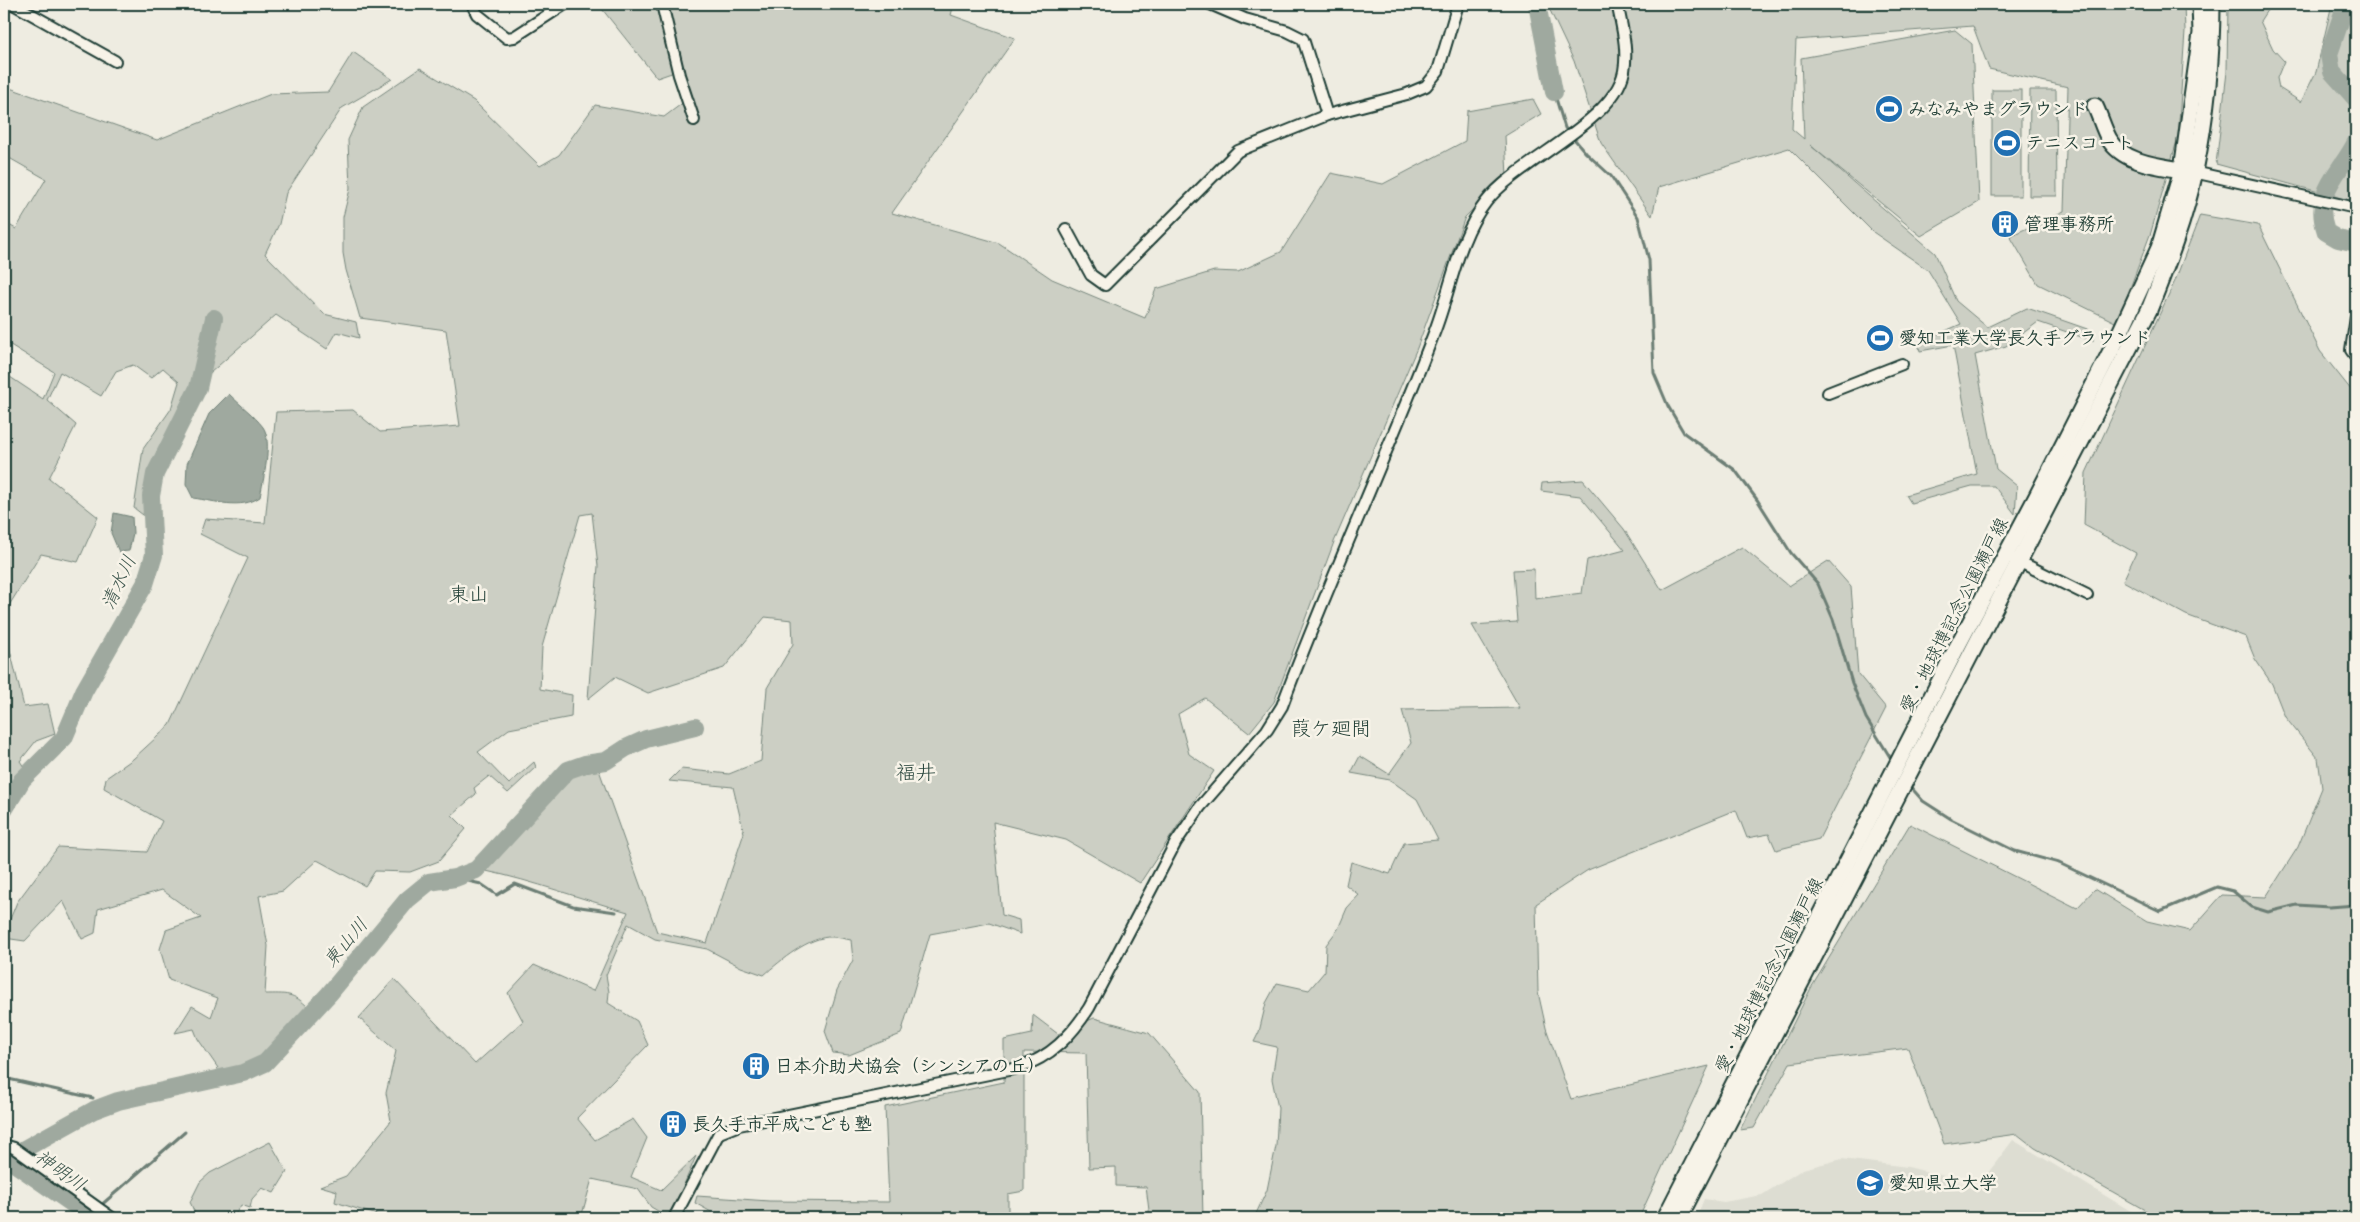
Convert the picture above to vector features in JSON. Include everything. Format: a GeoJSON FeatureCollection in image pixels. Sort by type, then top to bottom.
{"type":"FeatureCollection","features":[{"type":"Feature","properties":{"kind":"main road","name":"愛・地球博記念公園瀬戸線"},"geometry":{"type":"LineString","coordinates":[[2189,171],[2201,33],[2200,4]]}},
{"type":"Feature","properties":{"kind":"main road","name":"愛・地球博記念公園瀬戸線"},"geometry":{"type":"LineString","coordinates":[[1680,1218],[1892,791],[2012,558],[2155,256],[2189,171],[2210,53],[2212,4]]}},
{"type":"Feature","properties":{"kind":"main road"},"geometry":{"type":"LineString","coordinates":[[2096,106],[2110,140],[2124,154],[2149,165],[2189,171]]}},
{"type":"Feature","properties":{"kind":"main road","name":"愛・地球博記念公園瀬戸線"},"geometry":{"type":"LineString","coordinates":[[1665,1218],[1892,791]]}},
{"type":"Feature","properties":{"kind":"street"},"geometry":{"type":"LineString","coordinates":[[13,4],[115,61]]}},
{"type":"Feature","properties":{"kind":"street"},"geometry":{"type":"LineString","coordinates":[[472,4],[477,14],[507,38],[514,37],[565,4]]}},
{"type":"Feature","properties":{"kind":"street"},"geometry":{"type":"LineString","coordinates":[[662,4],[680,75],[694,120]]}},
{"type":"Feature","properties":{"kind":"street"},"geometry":{"type":"LineString","coordinates":[[1210,4],[1303,39],[1327,115]]}},
{"type":"Feature","properties":{"kind":"street"},"geometry":{"type":"LineString","coordinates":[[1066,229],[1091,274],[1105,285],[1238,151],[1327,115],[1407,94],[1426,86],[1438,71],[1458,4]]}},
{"type":"Feature","properties":{"kind":"street"},"geometry":{"type":"LineString","coordinates":[[674,1218],[719,1133],[739,1125],[1018,1068],[1037,1062],[1058,1047],[1075,1030],[1120,950],[1176,842],[1200,807],[1268,730],[1282,706],[1435,331],[1463,243],[1475,219],[1487,201],[1530,164],[1585,123],[1613,96],[1624,72],[1625,39],[1615,4]]}},
{"type":"Feature","properties":{"kind":"street"},"geometry":{"type":"LineString","coordinates":[[2189,171],[2356,208]]}},
{"type":"Feature","properties":{"kind":"street"},"geometry":{"type":"LineString","coordinates":[[2356,317],[2351,350],[2356,357]]}},
{"type":"Feature","properties":{"kind":"street"},"geometry":{"type":"LineString","coordinates":[[1828,393],[1902,364]]}},
{"type":"Feature","properties":{"kind":"street"},"geometry":{"type":"LineString","coordinates":[[2012,558],[2087,595]]}},
{"type":"Feature","properties":{"kind":"street"},"geometry":{"type":"LineString","coordinates":[[4,1145],[14,1148],[23,1157],[112,1218]]}},
{"type":"Feature","properties":{"kind":"shaded area"},"geometry":{"type":"Polygon","coordinates":[[[627,4],[954,4],[951,15],[1015,38],[892,213],[999,243],[1052,279],[1145,318],[1156,289],[1214,271],[1238,272],[1281,252],[1331,173],[1383,184],[1465,141],[1467,111],[1533,99],[1541,114],[1505,136],[1507,177],[1465,217],[1417,348],[1334,542],[1274,702],[1249,733],[1205,698],[1178,714],[1189,754],[1214,771],[1140,883],[1066,840],[993,822],[1002,915],[1019,920],[1020,934],[989,923],[930,934],[901,1034],[849,1055],[833,1053],[825,1031],[837,990],[853,960],[851,940],[832,937],[814,941],[795,950],[764,975],[741,967],[707,949],[655,939],[628,924],[606,975],[609,992],[608,1003],[637,1021],[648,1045],[577,1118],[595,1140],[633,1119],[647,1138],[631,1177],[661,1190],[696,1156],[670,1218],[651,1207],[638,1189],[592,1179],[581,1218],[387,1218],[335,1202],[337,1191],[320,1186],[346,1176],[391,1121],[386,1093],[396,1051],[359,1018],[394,979],[475,1064],[523,1021],[508,993],[534,965],[593,991],[628,912],[486,871],[574,775],[599,770],[657,932],[707,943],[744,833],[733,787],[669,781],[681,769],[729,774],[761,761],[767,688],[793,644],[792,620],[765,617],[724,668],[648,693],[615,677],[588,699],[598,566],[592,513],[580,515],[542,647],[540,689],[572,695],[571,717],[509,729],[478,752],[509,784],[534,762],[536,767],[508,793],[489,776],[474,788],[476,794],[452,815],[466,829],[439,861],[410,872],[375,871],[365,886],[317,860],[283,891],[259,896],[268,946],[265,994],[284,994],[294,997],[309,1008],[309,1014],[262,1062],[244,1071],[210,1077],[218,1068],[198,1039],[194,1029],[175,1033],[192,1006],[211,1017],[218,998],[169,980],[160,949],[166,930],[201,918],[162,890],[98,909],[95,933],[82,939],[63,901],[25,941],[4,938],[4,934],[17,902],[58,847],[147,852],[162,821],[104,788],[106,778],[133,759],[170,725],[248,558],[200,534],[205,519],[265,523],[276,412],[353,410],[380,432],[460,426],[446,330],[360,318],[343,253],[343,217],[350,189],[348,140],[363,107],[420,68],[474,101],[540,166],[559,155],[595,105],[664,117],[692,96],[683,69],[657,78],[602,9],[627,4]]]}},
{"type":"Feature","properties":{"kind":"shaded area"},"geometry":{"type":"Polygon","coordinates":[[[1547,4],[2184,4],[2185,31],[2178,137],[2151,232],[2117,323],[2038,284],[2010,236],[2064,211],[2068,87],[1989,69],[1973,26],[1796,40],[1792,129],[1804,139],[1801,58],[1955,30],[1972,44],[1979,202],[1921,236],[1810,145],[1935,253],[1956,301],[1987,327],[2027,308],[2093,331],[2093,341],[2038,322],[2006,346],[1975,355],[1996,469],[2017,486],[2015,514],[1994,486],[1972,486],[1911,503],[1906,495],[1977,474],[1953,345],[1920,351],[1918,343],[1961,324],[1928,270],[1873,232],[1789,148],[1659,187],[1652,216],[1601,143],[1574,61],[1547,4]]]}},
{"type":"Feature","properties":{"kind":"shaded area"},"geometry":{"type":"Polygon","coordinates":[[[2228,4],[2271,4],[2260,21],[2273,49],[2284,61],[2277,78],[2279,88],[2301,102],[2316,72],[2332,4],[2356,4],[2356,202],[2216,164],[2227,72],[2228,4]]]}},
{"type":"Feature","properties":{"kind":"shaded area"},"geometry":{"type":"Polygon","coordinates":[[[353,52],[392,79],[342,108],[286,193],[279,224],[265,254],[324,314],[356,322],[359,338],[337,332],[327,349],[276,315],[185,395],[150,472],[143,515],[134,508],[143,449],[171,409],[179,382],[163,368],[151,378],[133,365],[116,371],[101,396],[60,372],[47,400],[76,425],[49,478],[98,517],[78,562],[41,554],[8,607],[10,650],[24,707],[48,704],[55,734],[36,741],[20,761],[26,770],[4,807],[4,373],[43,399],[54,372],[4,341],[4,222],[16,229],[46,179],[4,155],[4,86],[157,140],[271,94],[328,92],[353,52]]]}},
{"type":"Feature","properties":{"kind":"shaded area","name":"テニスコート"},"geometry":{"type":"Polygon","coordinates":[[[1992,90],[2021,90],[2021,196],[1992,196],[1992,90]]]}},
{"type":"Feature","properties":{"kind":"shaded area"},"geometry":{"type":"Polygon","coordinates":[[[2030,90],[2056,90],[2057,196],[2029,196],[2030,90]]]}},
{"type":"Feature","properties":{"kind":"shaded area"},"geometry":{"type":"Polygon","coordinates":[[[2200,215],[2258,225],[2320,351],[2356,396],[2356,1218],[2159,1218],[2035,1148],[2017,1134],[1944,1144],[1908,1048],[1790,1063],[1754,1128],[1740,1130],[1811,988],[1910,824],[2077,908],[2095,889],[2147,921],[2190,931],[2222,895],[2266,897],[2298,847],[2322,788],[2318,758],[2285,717],[2272,684],[2255,659],[2246,637],[2186,615],[2123,581],[2136,553],[2084,525],[2086,473],[2175,281],[2200,215]]]}},
{"type":"Feature","properties":{"kind":"shaded area"},"geometry":{"type":"Polygon","coordinates":[[[229,394],[263,427],[267,442],[260,497],[253,501],[236,504],[193,498],[186,484],[187,464],[209,414],[229,394]]]}},
{"type":"Feature","properties":{"kind":"shaded area"},"geometry":{"type":"Polygon","coordinates":[[[1583,480],[1624,529],[1662,590],[1742,547],[1789,586],[1828,561],[1851,587],[1858,674],[1886,708],[1819,839],[1776,850],[1769,834],[1747,838],[1736,810],[1588,870],[1536,904],[1538,992],[1546,1028],[1571,1099],[1709,1066],[1639,1218],[1254,1218],[1267,1190],[1276,1146],[1278,1108],[1272,1079],[1277,1047],[1254,1042],[1259,1032],[1266,1003],[1277,983],[1309,990],[1325,971],[1326,945],[1338,929],[1347,908],[1359,895],[1346,885],[1351,862],[1390,874],[1404,843],[1438,840],[1417,799],[1390,780],[1351,773],[1360,756],[1389,774],[1411,743],[1402,710],[1520,708],[1472,625],[1517,622],[1513,570],[1534,569],[1535,599],[1582,593],[1587,560],[1625,550],[1580,496],[1541,491],[1542,483],[1583,480]]]}},
{"type":"Feature","properties":{"kind":"shaded area"},"geometry":{"type":"Polygon","coordinates":[[[114,513],[132,517],[133,533],[129,551],[119,552],[111,533],[114,513]]]}},
{"type":"Feature","properties":{"kind":"shaded area"},"geometry":{"type":"Polygon","coordinates":[[[1033,1015],[1058,1034],[1094,1018],[1149,1033],[1200,1092],[1203,1218],[1150,1218],[1146,1187],[1116,1186],[1116,1167],[1089,1168],[1086,1053],[1024,1052],[1024,1191],[1008,1194],[1008,1218],[722,1218],[695,1203],[697,1196],[769,1201],[889,1202],[885,1107],[1004,1082],[1004,1040],[1032,1034],[1033,1015]]]}},
{"type":"Feature","properties":{"kind":"shaded area","name":"愛知県立大学"},"geometry":{"type":"Polygon","coordinates":[[[2013,1140],[2142,1218],[1696,1218],[1704,1199],[1724,1202],[1762,1195],[1803,1169],[1842,1159],[1908,1167],[1944,1176],[1975,1190],[2013,1140]]]}},
{"type":"Feature","properties":{"kind":"shaded area"},"geometry":{"type":"Polygon","coordinates":[[[270,1142],[287,1172],[274,1193],[262,1188],[252,1199],[250,1208],[241,1205],[233,1218],[197,1218],[190,1202],[200,1182],[210,1173],[270,1142]]]}},
{"type":"Feature","properties":{"kind":"waterway"},"geometry":{"type":"LineString","coordinates":[[1537,4],[1554,92]]}},
{"type":"Feature","properties":{"kind":"waterway"},"geometry":{"type":"LineString","coordinates":[[2346,4],[2329,54],[2332,72],[2356,99]]}},
{"type":"Feature","properties":{"kind":"waterway"},"geometry":{"type":"LineString","coordinates":[[1554,92],[1565,128],[1586,153],[1611,176],[1638,217],[1649,260],[1654,373],[1668,406],[1684,433],[1735,470],[1758,501],[1791,553],[1818,584],[1833,619],[1852,683],[1866,718],[1893,762]]}},
{"type":"Feature","properties":{"kind":"waterway"},"geometry":{"type":"LineString","coordinates":[[2356,142],[2330,184],[2325,194],[2323,206],[2326,232],[2338,239],[2356,243]]}},
{"type":"Feature","properties":{"kind":"waterway","name":"清水川"},"geometry":{"type":"LineString","coordinates":[[4,810],[22,780],[64,738],[84,691],[145,584],[154,555],[151,496],[155,474],[198,388],[214,318]]}},
{"type":"Feature","properties":{"kind":"waterway","name":"東山川"},"geometry":{"type":"LineString","coordinates":[[8,1158],[94,1110],[118,1101],[243,1073],[265,1063],[329,994],[407,900],[429,882],[455,878],[476,870],[568,770],[585,764],[606,761],[626,748],[646,739],[695,727]]}},
{"type":"Feature","properties":{"kind":"waterway"},"geometry":{"type":"LineString","coordinates":[[1908,784],[1923,801],[1951,819],[2015,851],[2059,863],[2160,911],[2217,887],[2233,891],[2252,907],[2268,912],[2297,905],[2329,907],[2356,905]]}},
{"type":"Feature","properties":{"kind":"waterway"},"geometry":{"type":"LineString","coordinates":[[455,878],[481,884],[497,895],[515,884],[573,906],[616,912]]}},
{"type":"Feature","properties":{"kind":"waterway"},"geometry":{"type":"LineString","coordinates":[[4,1078],[93,1098]]}},
{"type":"Feature","properties":{"kind":"waterway"},"geometry":{"type":"LineString","coordinates":[[99,1207],[185,1132]]}},
{"type":"Feature","properties":{"kind":"waterway","name":"神明川"},"geometry":{"type":"LineString","coordinates":[[4,1156],[93,1218]]}},
{"type":"Feature","properties":{"kind":"place","name":"みなみやまグラウンド"},"geometry":{"type":"Point","coordinates":[1889,109]}},
{"type":"Feature","properties":{"kind":"place","name":"テニスコート"},"geometry":{"type":"Point","coordinates":[2007,143]}},
{"type":"Feature","properties":{"kind":"place","name":"管理事務所"},"geometry":{"type":"Point","coordinates":[2005,224]}},
{"type":"Feature","properties":{"kind":"place","name":"愛知工業大学長久手グラウンド"},"geometry":{"type":"Point","coordinates":[1880,338]}},
{"type":"Feature","properties":{"kind":"place","name":"日本介助犬協会（シンシアの丘）"},"geometry":{"type":"Point","coordinates":[756,1066]}},
{"type":"Feature","properties":{"kind":"place","name":"長久手市平成こども塾"},"geometry":{"type":"Point","coordinates":[673,1124]}},
{"type":"Feature","properties":{"kind":"place","name":"愛知県立大学"},"geometry":{"type":"Point","coordinates":[1870,1183]}},
{"type":"Feature","properties":{"kind":"district","name":"東山"},"geometry":{"type":"Point","coordinates":[469,594]}},
{"type":"Feature","properties":{"kind":"district","name":"葭ケ廻間"},"geometry":{"type":"Point","coordinates":[1331,728]}},
{"type":"Feature","properties":{"kind":"district","name":"福井"},"geometry":{"type":"Point","coordinates":[916,772]}}]}
